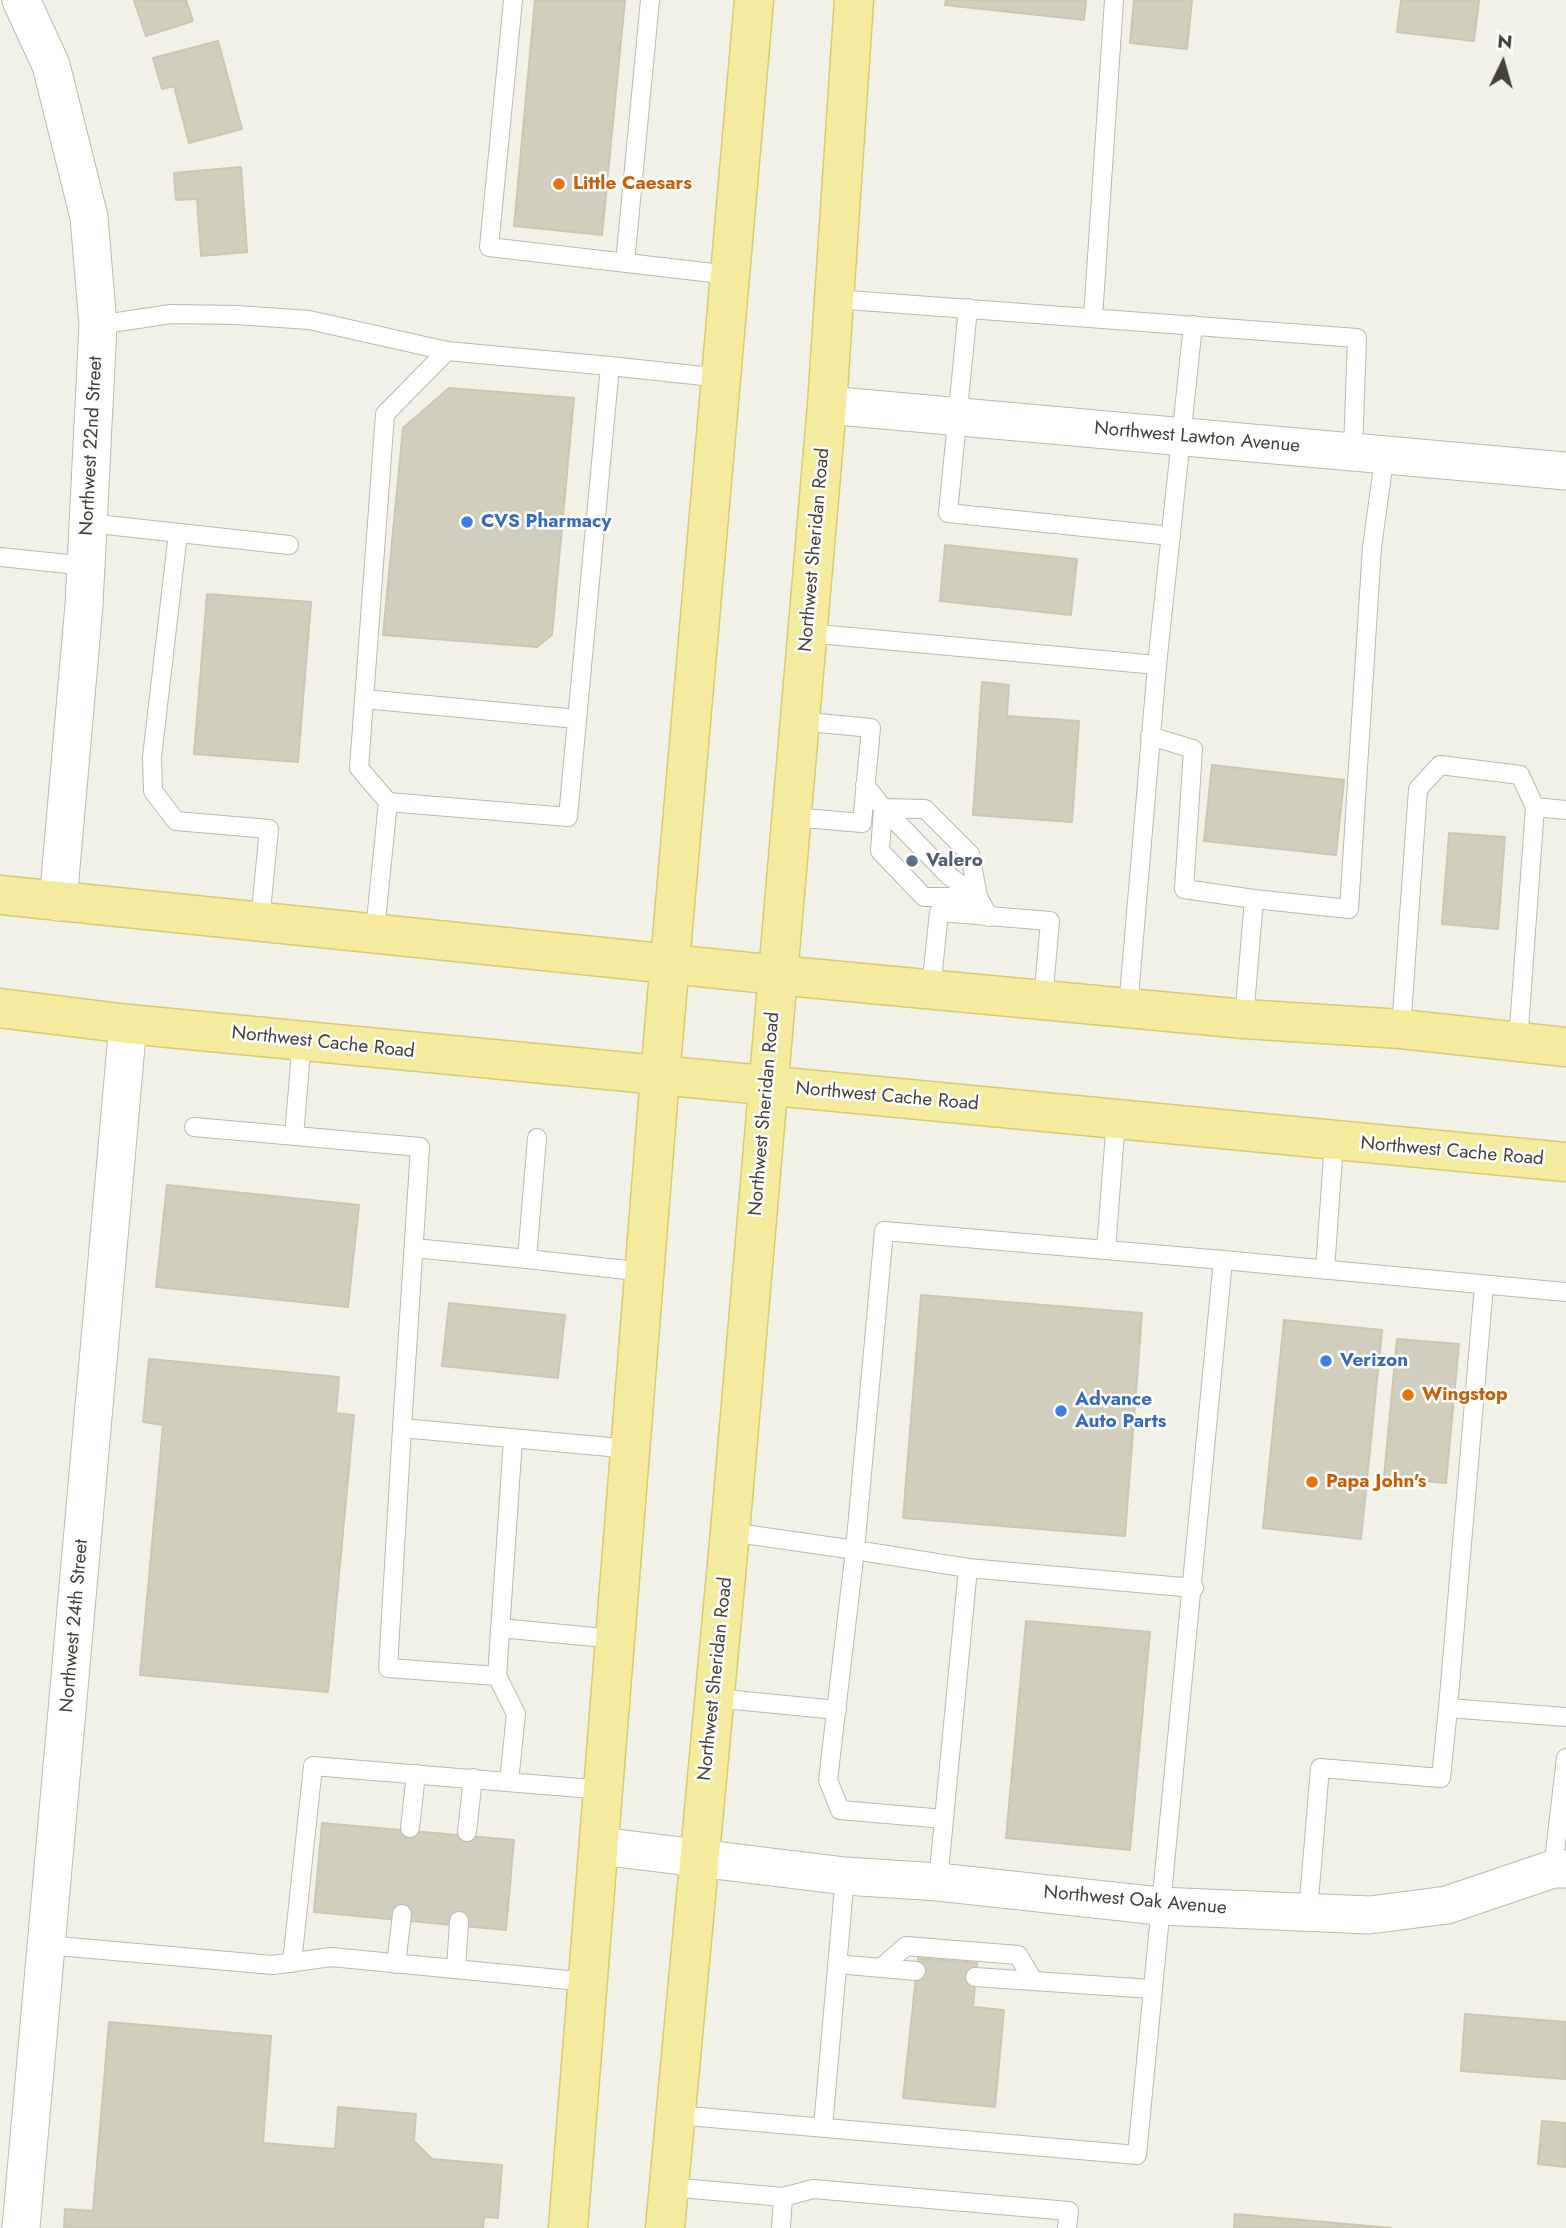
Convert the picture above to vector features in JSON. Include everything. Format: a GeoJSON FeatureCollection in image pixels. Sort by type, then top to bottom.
{"type":"FeatureCollection","features":[{"type":"Feature","properties":{"kind":"main road"},"geometry":{"type":"LineString","coordinates":[[568,2228],[660,1076],[754,0]]}},
{"type":"Feature","properties":{"kind":"main road","name":"Northwest Sheridan Road"},"geometry":{"type":"LineString","coordinates":[[665,2228],[730,1532],[827,405],[854,0]]}},
{"type":"Feature","properties":{"kind":"main road"},"geometry":{"type":"LineString","coordinates":[[0,895],[375,931],[931,990],[1244,1019],[1401,1029],[1566,1047]]}},
{"type":"Feature","properties":{"kind":"main road","name":"Northwest Cache Road"},"geometry":{"type":"LineString","coordinates":[[0,1008],[128,1024],[1335,1142],[1566,1162]]}},
{"type":"Feature","properties":{"kind":"street","name":"Northwest 22nd Street"},"geometry":{"type":"LineString","coordinates":[[21,0],[51,65],[89,217],[98,326],[87,566],[58,902]]}},
{"type":"Feature","properties":{"kind":"street","name":"Northwest Lawton Avenue"},"geometry":{"type":"LineString","coordinates":[[827,405],[1566,471]]}},
{"type":"Feature","properties":{"kind":"street","name":"Northwest 24th Street"},"geometry":{"type":"LineString","coordinates":[[21,2228],[128,1024]]}},
{"type":"Feature","properties":{"kind":"street","name":"Northwest Oak Avenue"},"geometry":{"type":"LineString","coordinates":[[600,1846],[845,1876],[938,1882],[1159,1906],[1370,1915],[1447,1905],[1560,1869]]}},
{"type":"Feature","properties":{"kind":"lane"},"geometry":{"type":"LineString","coordinates":[[513,0],[489,247],[730,275]]}},
{"type":"Feature","properties":{"kind":"lane"},"geometry":{"type":"LineString","coordinates":[[625,263],[650,0]]}},
{"type":"Feature","properties":{"kind":"lane"},"geometry":{"type":"LineString","coordinates":[[1093,318],[1114,0]]}},
{"type":"Feature","properties":{"kind":"lane"},"geometry":{"type":"LineString","coordinates":[[835,299],[1357,338],[1369,452],[1372,547],[1349,909],[1184,889],[1193,749],[1150,736]]}},
{"type":"Feature","properties":{"kind":"lane"},"geometry":{"type":"LineString","coordinates":[[968,308],[948,513],[1171,536]]}},
{"type":"Feature","properties":{"kind":"lane"},"geometry":{"type":"LineString","coordinates":[[98,326],[171,314],[236,314],[309,320],[447,351],[722,378]]}},
{"type":"Feature","properties":{"kind":"lane"},"geometry":{"type":"LineString","coordinates":[[1128,1008],[1150,736],[1193,326]]}},
{"type":"Feature","properties":{"kind":"lane"},"geometry":{"type":"LineString","coordinates":[[447,351],[385,414],[359,768],[388,802],[568,817],[610,366]]}},
{"type":"Feature","properties":{"kind":"lane"},"geometry":{"type":"LineString","coordinates":[[88,523],[289,545]]}},
{"type":"Feature","properties":{"kind":"lane"},"geometry":{"type":"LineString","coordinates":[[178,533],[152,757],[153,791],[176,821],[269,830],[260,921]]}},
{"type":"Feature","properties":{"kind":"lane"},"geometry":{"type":"LineString","coordinates":[[0,557],[87,566]]}},
{"type":"Feature","properties":{"kind":"lane"},"geometry":{"type":"LineString","coordinates":[[807,633],[1157,664]]}},
{"type":"Feature","properties":{"kind":"lane"},"geometry":{"type":"LineString","coordinates":[[364,699],[577,719]]}},
{"type":"Feature","properties":{"kind":"lane"},"geometry":{"type":"LineString","coordinates":[[792,817],[862,823],[871,728],[799,721]]}},
{"type":"Feature","properties":{"kind":"lane"},"geometry":{"type":"LineString","coordinates":[[1401,1029],[1418,789],[1440,765],[1520,775],[1535,807],[1518,1042]]}},
{"type":"Feature","properties":{"kind":"lane"},"geometry":{"type":"LineString","coordinates":[[865,785],[883,808],[949,876],[978,897]]}},
{"type":"Feature","properties":{"kind":"lane"},"geometry":{"type":"LineString","coordinates":[[375,931],[388,802]]}},
{"type":"Feature","properties":{"kind":"lane"},"geometry":{"type":"LineString","coordinates":[[1535,807],[1566,810]]}},
{"type":"Feature","properties":{"kind":"lane"},"geometry":{"type":"LineString","coordinates":[[883,808],[880,851],[924,897],[978,897]]}},
{"type":"Feature","properties":{"kind":"lane"},"geometry":{"type":"LineString","coordinates":[[883,808],[925,809],[970,854],[978,897],[989,917]]}},
{"type":"Feature","properties":{"kind":"lane"},"geometry":{"type":"LineString","coordinates":[[1244,1019],[1254,899]]}},
{"type":"Feature","properties":{"kind":"lane"},"geometry":{"type":"LineString","coordinates":[[931,990],[939,912],[1050,921],[1043,1000]]}},
{"type":"Feature","properties":{"kind":"lane"},"geometry":{"type":"LineString","coordinates":[[294,1136],[302,1040]]}},
{"type":"Feature","properties":{"kind":"lane"},"geometry":{"type":"LineString","coordinates":[[1106,1250],[1116,1119]]}},
{"type":"Feature","properties":{"kind":"lane"},"geometry":{"type":"LineString","coordinates":[[194,1127],[421,1147],[388,1668],[497,1676]]}},
{"type":"Feature","properties":{"kind":"lane"},"geometry":{"type":"LineString","coordinates":[[527,1259],[537,1138]]}},
{"type":"Feature","properties":{"kind":"lane"},"geometry":{"type":"LineString","coordinates":[[1325,1270],[1335,1142]]}},
{"type":"Feature","properties":{"kind":"lane"},"geometry":{"type":"LineString","coordinates":[[944,1819],[840,1810],[828,1780],[855,1550],[884,1231],[1566,1292]]}},
{"type":"Feature","properties":{"kind":"lane"},"geometry":{"type":"LineString","coordinates":[[414,1248],[645,1272]]}},
{"type":"Feature","properties":{"kind":"lane"},"geometry":{"type":"LineString","coordinates":[[676,2115],[1137,2155],[1150,1989],[1194,1588],[1223,1260]]}},
{"type":"Feature","properties":{"kind":"lane"},"geometry":{"type":"LineString","coordinates":[[1308,1913],[1320,1768],[1441,1778],[1484,1285]]}},
{"type":"Feature","properties":{"kind":"lane"},"geometry":{"type":"LineString","coordinates":[[402,1428],[631,1449]]}},
{"type":"Feature","properties":{"kind":"lane"},"geometry":{"type":"LineString","coordinates":[[509,1782],[516,1714],[497,1676],[513,1439]]}},
{"type":"Feature","properties":{"kind":"lane"},"geometry":{"type":"LineString","coordinates":[[730,1532],[968,1568],[1194,1588]]}},
{"type":"Feature","properties":{"kind":"lane"},"geometry":{"type":"LineString","coordinates":[[938,1882],[968,1568]]}},
{"type":"Feature","properties":{"kind":"lane"},"geometry":{"type":"LineString","coordinates":[[500,1628],[615,1639]]}},
{"type":"Feature","properties":{"kind":"lane"},"geometry":{"type":"LineString","coordinates":[[714,1698],[837,1710]]}},
{"type":"Feature","properties":{"kind":"lane"},"geometry":{"type":"LineString","coordinates":[[1448,1708],[1566,1717]]}},
{"type":"Feature","properties":{"kind":"lane"},"geometry":{"type":"LineString","coordinates":[[1560,1869],[1566,1758]]}},
{"type":"Feature","properties":{"kind":"lane"},"geometry":{"type":"LineString","coordinates":[[292,1963],[313,1766],[604,1790]]}},
{"type":"Feature","properties":{"kind":"lane"},"geometry":{"type":"LineString","coordinates":[[410,1828],[416,1774]]}},
{"type":"Feature","properties":{"kind":"lane"},"geometry":{"type":"LineString","coordinates":[[467,1832],[473,1778]]}},
{"type":"Feature","properties":{"kind":"lane"},"geometry":{"type":"LineString","coordinates":[[823,2127],[845,1876]]}},
{"type":"Feature","properties":{"kind":"lane"},"geometry":{"type":"LineString","coordinates":[[397,1964],[402,1914]]}},
{"type":"Feature","properties":{"kind":"lane"},"geometry":{"type":"LineString","coordinates":[[456,1969],[459,1921]]}},
{"type":"Feature","properties":{"kind":"lane"},"geometry":{"type":"LineString","coordinates":[[46,1945],[273,1965],[331,1957],[589,1982]]}},
{"type":"Feature","properties":{"kind":"lane"},"geometry":{"type":"LineString","coordinates":[[881,1968],[906,1946],[1018,1955],[1033,1980]]}},
{"type":"Feature","properties":{"kind":"lane"},"geometry":{"type":"LineString","coordinates":[[837,1965],[916,1971]]}},
{"type":"Feature","properties":{"kind":"lane"},"geometry":{"type":"LineString","coordinates":[[975,1977],[1150,1989]]}},
{"type":"Feature","properties":{"kind":"lane"},"geometry":{"type":"LineString","coordinates":[[669,2187],[783,2197],[813,2189],[1069,2211],[1068,2228]]}},
{"type":"Feature","properties":{"kind":"lane"},"geometry":{"type":"LineString","coordinates":[[781,2228],[783,2197]]}},
{"type":"Feature","properties":{"kind":"building"},"geometry":{"type":"Polygon","coordinates":[[[134,0],[186,0],[193,21],[146,36],[134,0]]]}},
{"type":"Feature","properties":{"kind":"building"},"geometry":{"type":"Polygon","coordinates":[[[535,0],[625,0],[602,235],[514,226],[535,0]]]}},
{"type":"Feature","properties":{"kind":"building"},"geometry":{"type":"Polygon","coordinates":[[[946,0],[1086,0],[1084,20],[945,5],[946,0]]]}},
{"type":"Feature","properties":{"kind":"building"},"geometry":{"type":"Polygon","coordinates":[[[1134,0],[1192,0],[1187,49],[1130,43],[1134,0]]]}},
{"type":"Feature","properties":{"kind":"building"},"geometry":{"type":"Polygon","coordinates":[[[1401,0],[1479,0],[1474,41],[1397,32],[1401,0]]]}},
{"type":"Feature","properties":{"kind":"building"},"geometry":{"type":"Polygon","coordinates":[[[218,41],[242,129],[189,143],[174,86],[162,89],[153,58],[218,41]]]}},
{"type":"Feature","properties":{"kind":"building"},"geometry":{"type":"Polygon","coordinates":[[[241,167],[247,252],[201,256],[197,199],[176,200],[174,173],[241,167]]]}},
{"type":"Feature","properties":{"kind":"building"},"geometry":{"type":"Polygon","coordinates":[[[449,388],[574,398],[552,635],[537,647],[383,635],[403,428],[449,388]]]}},
{"type":"Feature","properties":{"kind":"building"},"geometry":{"type":"Polygon","coordinates":[[[945,545],[1077,559],[1071,615],[940,601],[945,545]]]}},
{"type":"Feature","properties":{"kind":"building"},"geometry":{"type":"Polygon","coordinates":[[[207,594],[311,602],[298,762],[194,754],[207,594]]]}},
{"type":"Feature","properties":{"kind":"building"},"geometry":{"type":"Polygon","coordinates":[[[982,682],[1009,685],[1007,716],[1079,721],[1072,822],[973,815],[982,682]]]}},
{"type":"Feature","properties":{"kind":"building"},"geometry":{"type":"Polygon","coordinates":[[[1212,765],[1344,780],[1336,855],[1204,841],[1212,765]]]}},
{"type":"Feature","properties":{"kind":"building"},"geometry":{"type":"Polygon","coordinates":[[[1449,833],[1505,837],[1498,929],[1442,924],[1449,833]]]}},
{"type":"Feature","properties":{"kind":"building"},"geometry":{"type":"Polygon","coordinates":[[[167,1185],[359,1205],[348,1307],[156,1287],[167,1185]]]}},
{"type":"Feature","properties":{"kind":"building"},"geometry":{"type":"Polygon","coordinates":[[[921,1295],[1142,1313],[1125,1536],[903,1518],[921,1295]]]}},
{"type":"Feature","properties":{"kind":"building"},"geometry":{"type":"Polygon","coordinates":[[[449,1303],[565,1315],[558,1378],[442,1366],[449,1303]]]}},
{"type":"Feature","properties":{"kind":"building"},"geometry":{"type":"Polygon","coordinates":[[[1284,1320],[1382,1330],[1361,1539],[1263,1528],[1284,1320]]]}},
{"type":"Feature","properties":{"kind":"building"},"geometry":{"type":"Polygon","coordinates":[[[1397,1339],[1459,1344],[1446,1483],[1384,1477],[1397,1339]]]}},
{"type":"Feature","properties":{"kind":"building"},"geometry":{"type":"Polygon","coordinates":[[[149,1359],[339,1377],[336,1413],[354,1415],[328,1692],[140,1675],[163,1425],[143,1422],[149,1359]]]}},
{"type":"Feature","properties":{"kind":"building"},"geometry":{"type":"Polygon","coordinates":[[[1026,1621],[1150,1632],[1130,1850],[1006,1838],[1026,1621]]]}},
{"type":"Feature","properties":{"kind":"building"},"geometry":{"type":"Polygon","coordinates":[[[322,1823],[514,1840],[506,1930],[314,1912],[322,1823]]]}},
{"type":"Feature","properties":{"kind":"building"},"geometry":{"type":"Polygon","coordinates":[[[918,1958],[977,1963],[973,2007],[1004,2010],[995,2107],[903,2098],[918,1958]]]}},
{"type":"Feature","properties":{"kind":"building"},"geometry":{"type":"Polygon","coordinates":[[[1465,2014],[1566,2022],[1566,2079],[1461,2071],[1465,2014]]]}},
{"type":"Feature","properties":{"kind":"building"},"geometry":{"type":"Polygon","coordinates":[[[109,2022],[271,2036],[263,2143],[335,2149],[338,2107],[416,2114],[414,2141],[432,2159],[502,2165],[498,2218],[484,2217],[483,2228],[64,2228],[65,2209],[93,2211],[109,2022]]]}},
{"type":"Feature","properties":{"kind":"building"},"geometry":{"type":"Polygon","coordinates":[[[1542,2121],[1566,2123],[1566,2167],[1538,2164],[1542,2121]]]}},
{"type":"Feature","properties":{"kind":"building"},"geometry":{"type":"Polygon","coordinates":[[[1235,2214],[1391,2228],[1234,2228],[1235,2214]]]}},
{"type":"Feature","properties":{"kind":"place","name":"Little Caesars"},"geometry":{"type":"Point","coordinates":[559,184]}},
{"type":"Feature","properties":{"kind":"place","name":"CVS Pharmacy"},"geometry":{"type":"Point","coordinates":[467,522]}},
{"type":"Feature","properties":{"kind":"place","name":"Valero"},"geometry":{"type":"Point","coordinates":[912,861]}},
{"type":"Feature","properties":{"kind":"place","name":"Verizon"},"geometry":{"type":"Point","coordinates":[1326,1361]}},
{"type":"Feature","properties":{"kind":"place","name":"Wingstop"},"geometry":{"type":"Point","coordinates":[1408,1395]}},
{"type":"Feature","properties":{"kind":"place","name":"Advance Auto Parts"},"geometry":{"type":"Point","coordinates":[1061,1411]}},
{"type":"Feature","properties":{"kind":"place","name":"Papa John's"},"geometry":{"type":"Point","coordinates":[1312,1482]}}]}
